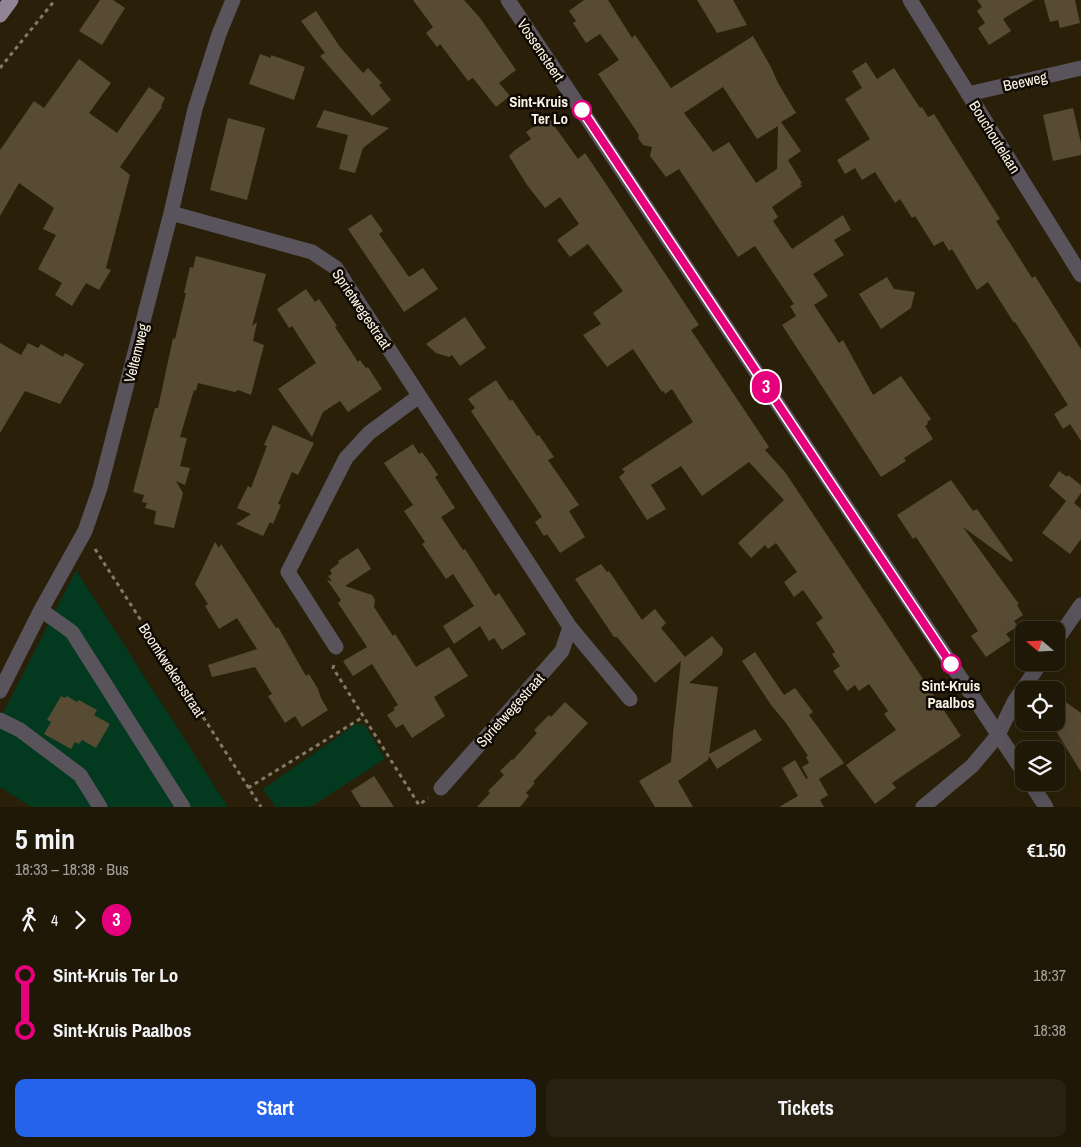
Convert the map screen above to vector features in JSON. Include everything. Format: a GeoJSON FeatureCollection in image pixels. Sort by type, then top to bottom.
{"type":"FeatureCollection","features":[{"type":"Feature","properties":{"kind":"main road"},"geometry":{"type":"LineString","coordinates":[[0,15],[11,0]]}},
{"type":"Feature","properties":{"kind":"street","name":"Veltemweg"},"geometry":{"type":"LineString","coordinates":[[0,691],[41,610],[85,531],[109,457],[171,213],[195,109],[219,34],[233,0]]}},
{"type":"Feature","properties":{"kind":"street","name":"Vossensteert"},"geometry":{"type":"LineString","coordinates":[[508,0],[1015,760]]}},
{"type":"Feature","properties":{"kind":"street","name":"Bouchoutelaan"},"geometry":{"type":"LineString","coordinates":[[910,0],[1081,275]]}},
{"type":"Feature","properties":{"kind":"street","name":"Beeweg"},"geometry":{"type":"LineString","coordinates":[[968,94],[1081,68]]}},
{"type":"Feature","properties":{"kind":"street","name":"Sprietwegestraat"},"geometry":{"type":"LineString","coordinates":[[171,213],[312,252],[336,268],[570,626],[630,699]]}},
{"type":"Feature","properties":{"kind":"street"},"geometry":{"type":"LineString","coordinates":[[336,647],[288,572],[346,458],[369,433],[419,396]]}},
{"type":"Feature","properties":{"kind":"street"},"geometry":{"type":"LineString","coordinates":[[1065,628],[1081,605]]}},
{"type":"Feature","properties":{"kind":"street"},"geometry":{"type":"LineString","coordinates":[[41,610],[72,632],[183,807]]}},
{"type":"Feature","properties":{"kind":"street","name":"Sprietwegestraat"},"geometry":{"type":"LineString","coordinates":[[441,788],[562,651],[570,626]]}},
{"type":"Feature","properties":{"kind":"street"},"geometry":{"type":"LineString","coordinates":[[923,807],[972,766],[998,734],[1014,702],[1035,671]]}},
{"type":"Feature","properties":{"kind":"street"},"geometry":{"type":"LineString","coordinates":[[0,720],[20,730],[80,775],[100,807]]}},
{"type":"Feature","properties":{"kind":"street"},"geometry":{"type":"LineString","coordinates":[[1036,791],[1046,807]]}},
{"type":"Feature","properties":{"kind":"path"},"geometry":{"type":"LineString","coordinates":[[0,68],[55,0]]}},
{"type":"Feature","properties":{"kind":"path","name":"Boomkwekersstraat"},"geometry":{"type":"LineString","coordinates":[[85,531],[97,554],[261,807]]}},
{"type":"Feature","properties":{"kind":"path"},"geometry":{"type":"LineString","coordinates":[[336,647],[333,668],[419,805],[441,788]]}},
{"type":"Feature","properties":{"kind":"path"},"geometry":{"type":"LineString","coordinates":[[248,788],[363,717]]}},
{"type":"Feature","properties":{"kind":"green space"},"geometry":{"type":"Polygon","coordinates":[[[76,570],[228,807],[31,807],[0,787],[0,719],[76,570]]]}},
{"type":"Feature","properties":{"kind":"green space"},"geometry":{"type":"Polygon","coordinates":[[[356,724],[365,725],[385,759],[310,807],[276,807],[263,789],[356,724]]]}},
{"type":"Feature","properties":{"kind":"building"},"geometry":{"type":"Polygon","coordinates":[[[100,0],[113,0],[125,8],[102,45],[79,31],[100,0]]]}},
{"type":"Feature","properties":{"kind":"building"},"geometry":{"type":"Polygon","coordinates":[[[413,0],[464,0],[480,18],[516,70],[499,83],[510,96],[496,107],[473,78],[468,81],[440,44],[437,47],[426,33],[433,27],[413,0]]]}},
{"type":"Feature","properties":{"kind":"building"},"geometry":{"type":"Polygon","coordinates":[[[584,0],[608,0],[632,38],[635,35],[671,88],[753,36],[796,113],[781,122],[801,151],[788,160],[802,186],[772,207],[778,217],[773,221],[792,249],[843,215],[851,230],[834,240],[844,255],[813,274],[828,296],[814,305],[839,343],[843,340],[873,395],[901,376],[931,419],[925,426],[933,439],[904,458],[906,461],[881,477],[782,325],[796,316],[790,306],[794,304],[755,246],[738,257],[679,169],[666,177],[650,156],[652,147],[643,145],[638,138],[639,135],[598,74],[619,60],[600,34],[586,43],[573,23],[576,21],[569,11],[584,0]],[[723,87],[684,113],[713,152],[729,142],[756,183],[777,169],[778,126],[757,139],[723,87]]]}},
{"type":"Feature","properties":{"kind":"building"},"geometry":{"type":"Polygon","coordinates":[[[697,0],[733,0],[747,25],[717,33],[697,0]]]}},
{"type":"Feature","properties":{"kind":"building"},"geometry":{"type":"Polygon","coordinates":[[[977,0],[1034,0],[1003,19],[1011,31],[989,45],[978,28],[985,23],[977,11],[982,7],[977,0]]]}},
{"type":"Feature","properties":{"kind":"building"},"geometry":{"type":"Polygon","coordinates":[[[1044,0],[1075,0],[1080,23],[1060,28],[1058,20],[1050,22],[1044,0]]]}},
{"type":"Feature","properties":{"kind":"building"},"geometry":{"type":"Polygon","coordinates":[[[316,11],[340,47],[363,73],[368,68],[382,83],[379,85],[391,100],[372,116],[320,56],[325,53],[301,21],[316,11]]]}},
{"type":"Feature","properties":{"kind":"building"},"geometry":{"type":"Polygon","coordinates":[[[260,54],[271,58],[271,55],[305,67],[294,100],[249,84],[260,54]]]}},
{"type":"Feature","properties":{"kind":"building"},"geometry":{"type":"Polygon","coordinates":[[[79,59],[111,83],[89,113],[117,133],[149,87],[165,98],[162,107],[120,167],[130,175],[106,268],[111,270],[99,290],[86,283],[72,306],[55,295],[62,283],[38,269],[56,235],[43,229],[54,208],[19,183],[0,216],[0,150],[34,101],[44,108],[79,59]]]}},
{"type":"Feature","properties":{"kind":"building"},"geometry":{"type":"Polygon","coordinates":[[[866,62],[877,79],[894,68],[920,108],[922,107],[928,117],[934,114],[1000,219],[996,221],[1032,278],[1035,276],[1081,349],[1081,441],[1070,424],[1063,429],[1054,414],[1068,405],[988,282],[977,290],[952,249],[949,251],[943,241],[934,246],[915,216],[912,218],[900,199],[895,203],[875,172],[862,180],[855,168],[845,174],[837,160],[870,139],[845,99],[862,88],[852,71],[866,62]]]}},
{"type":"Feature","properties":{"kind":"building"},"geometry":{"type":"Polygon","coordinates":[[[1073,108],[1081,143],[1081,155],[1053,161],[1043,115],[1073,108]]]}},
{"type":"Feature","properties":{"kind":"building"},"geometry":{"type":"Polygon","coordinates":[[[324,110],[389,128],[363,148],[355,173],[339,169],[348,135],[316,127],[324,110]]]}},
{"type":"Feature","properties":{"kind":"building"},"geometry":{"type":"Polygon","coordinates":[[[548,117],[578,159],[585,153],[602,178],[699,325],[691,330],[769,447],[765,450],[785,472],[961,736],[892,783],[896,788],[875,804],[846,765],[896,730],[884,714],[888,711],[869,684],[859,691],[855,685],[847,691],[833,671],[840,666],[832,654],[835,652],[816,623],[823,618],[803,590],[794,597],[784,582],[797,572],[776,543],[768,549],[765,545],[751,558],[738,543],[784,500],[749,462],[702,496],[681,466],[651,485],[666,509],[647,520],[619,477],[625,472],[622,469],[693,422],[672,389],[665,394],[664,391],[662,392],[633,349],[607,367],[583,335],[601,324],[593,313],[623,291],[588,244],[570,257],[557,240],[579,224],[560,197],[545,208],[527,185],[509,156],[531,139],[526,132],[548,117]]]}},
{"type":"Feature","properties":{"kind":"building"},"geometry":{"type":"Polygon","coordinates":[[[228,118],[265,128],[247,200],[210,190],[228,118]]]}},
{"type":"Feature","properties":{"kind":"building"},"geometry":{"type":"Polygon","coordinates":[[[371,214],[383,231],[379,234],[409,277],[423,268],[438,289],[404,312],[348,229],[371,214]]]}},
{"type":"Feature","properties":{"kind":"building"},"geometry":{"type":"Polygon","coordinates":[[[196,256],[266,274],[252,326],[257,322],[253,341],[264,345],[251,395],[238,390],[235,392],[198,383],[196,391],[194,390],[180,437],[187,438],[180,466],[190,468],[185,485],[176,481],[183,493],[174,528],[154,524],[156,511],[145,508],[147,503],[142,502],[144,495],[133,492],[155,408],[158,408],[173,338],[175,339],[186,293],[184,293],[190,267],[193,268],[196,256]]]}},
{"type":"Feature","properties":{"kind":"building"},"geometry":{"type":"Polygon","coordinates":[[[887,277],[894,289],[915,292],[911,308],[881,329],[859,294],[887,277]]]}},
{"type":"Feature","properties":{"kind":"building"},"geometry":{"type":"Polygon","coordinates":[[[306,289],[315,302],[319,299],[358,362],[360,360],[366,368],[368,367],[382,389],[348,412],[340,401],[323,412],[312,437],[278,389],[316,363],[292,326],[289,328],[277,309],[306,289]]]}},
{"type":"Feature","properties":{"kind":"building"},"geometry":{"type":"Polygon","coordinates":[[[465,317],[486,348],[460,366],[452,355],[449,357],[436,353],[426,344],[465,317]]]}},
{"type":"Feature","properties":{"kind":"building"},"geometry":{"type":"Polygon","coordinates":[[[0,343],[21,355],[28,343],[38,348],[41,344],[63,357],[65,353],[84,364],[60,404],[25,391],[0,433],[0,343]]]}},
{"type":"Feature","properties":{"kind":"building"},"geometry":{"type":"Polygon","coordinates":[[[496,380],[554,457],[548,460],[579,505],[569,511],[585,537],[560,553],[547,534],[544,536],[535,522],[542,517],[471,411],[475,408],[468,399],[496,380]]]}},
{"type":"Feature","properties":{"kind":"building"},"geometry":{"type":"Polygon","coordinates":[[[273,425],[314,443],[298,475],[292,472],[278,504],[281,505],[273,524],[270,522],[263,536],[236,524],[251,514],[237,508],[248,486],[251,488],[267,446],[264,445],[273,425]]]}},
{"type":"Feature","properties":{"kind":"building"},"geometry":{"type":"Polygon","coordinates":[[[413,444],[419,454],[422,452],[438,475],[435,477],[455,508],[441,517],[463,550],[465,549],[495,596],[499,593],[526,634],[502,650],[494,638],[489,641],[480,626],[454,644],[443,626],[474,606],[453,574],[446,579],[422,544],[425,542],[404,511],[413,505],[384,463],[413,444]]]}},
{"type":"Feature","properties":{"kind":"building"},"geometry":{"type":"Polygon","coordinates":[[[1059,471],[1081,485],[1081,493],[1074,503],[1081,509],[1081,539],[1070,554],[1042,533],[1066,501],[1049,486],[1059,471]]]}},
{"type":"Feature","properties":{"kind":"building"},"geometry":{"type":"Polygon","coordinates":[[[951,480],[973,511],[977,509],[1013,560],[1011,562],[963,527],[1019,604],[1017,605],[1023,615],[1014,621],[1015,628],[1006,634],[1011,640],[986,657],[971,636],[978,631],[916,537],[913,539],[897,515],[951,480]]]}},
{"type":"Feature","properties":{"kind":"building"},"geometry":{"type":"Polygon","coordinates":[[[215,542],[219,548],[221,544],[276,628],[278,627],[306,676],[309,674],[328,710],[302,727],[295,716],[285,723],[268,696],[272,694],[255,667],[212,677],[208,665],[257,649],[237,618],[219,629],[205,606],[208,604],[195,584],[215,542]]]}},
{"type":"Feature","properties":{"kind":"building"},"geometry":{"type":"Polygon","coordinates":[[[358,548],[371,569],[345,586],[372,595],[375,600],[374,607],[393,636],[395,634],[416,667],[449,647],[468,676],[434,697],[445,716],[412,738],[403,724],[396,728],[387,715],[395,710],[393,708],[398,705],[372,664],[353,676],[343,661],[367,647],[338,603],[341,600],[327,580],[332,581],[328,576],[332,574],[330,570],[339,563],[338,561],[358,548]]]}},
{"type":"Feature","properties":{"kind":"building"},"geometry":{"type":"Polygon","coordinates":[[[601,564],[607,572],[609,571],[642,620],[655,609],[666,623],[661,628],[685,657],[712,636],[723,649],[722,655],[689,683],[718,687],[709,754],[755,729],[762,740],[717,769],[709,756],[708,760],[678,781],[693,807],[655,807],[639,781],[671,762],[681,661],[655,683],[617,637],[614,637],[575,579],[601,564]]]}},
{"type":"Feature","properties":{"kind":"building"},"geometry":{"type":"Polygon","coordinates":[[[755,652],[784,695],[795,688],[813,712],[809,715],[844,763],[819,779],[828,795],[820,800],[824,807],[779,807],[798,796],[782,768],[795,760],[806,779],[808,778],[802,767],[809,763],[806,757],[808,756],[742,661],[755,652]]]}},
{"type":"Feature","properties":{"kind":"building"},"geometry":{"type":"Polygon","coordinates":[[[61,696],[65,698],[67,696],[77,702],[79,700],[97,710],[94,715],[110,724],[96,748],[82,740],[79,744],[75,742],[71,749],[44,734],[51,722],[47,720],[61,696]]]}},
{"type":"Feature","properties":{"kind":"building"},"geometry":{"type":"Polygon","coordinates":[[[1065,701],[1081,713],[1081,772],[1065,746],[1065,741],[1062,741],[1056,731],[1065,731],[1065,701]]]}},
{"type":"Feature","properties":{"kind":"building"},"geometry":{"type":"Polygon","coordinates":[[[565,702],[588,723],[533,782],[535,783],[526,793],[529,796],[520,807],[477,807],[490,793],[488,791],[504,775],[500,771],[513,760],[537,733],[534,730],[549,715],[551,717],[565,702]]]}},
{"type":"Feature","properties":{"kind":"building"},"geometry":{"type":"Polygon","coordinates":[[[374,776],[394,807],[361,807],[351,791],[374,776]]]}},
{"type":"Feature","properties":{"kind":"bus line","name":"3"},"geometry":{"type":"LineString","coordinates":[[582,110],[951,664]]}},
{"type":"Feature","properties":{"kind":"place","name":"Sint-Kruis Ter Lo"},"geometry":{"type":"Point","coordinates":[582,110]}},
{"type":"Feature","properties":{"kind":"place","name":"Sint-Kruis Paalbos"},"geometry":{"type":"Point","coordinates":[951,664]}}]}
